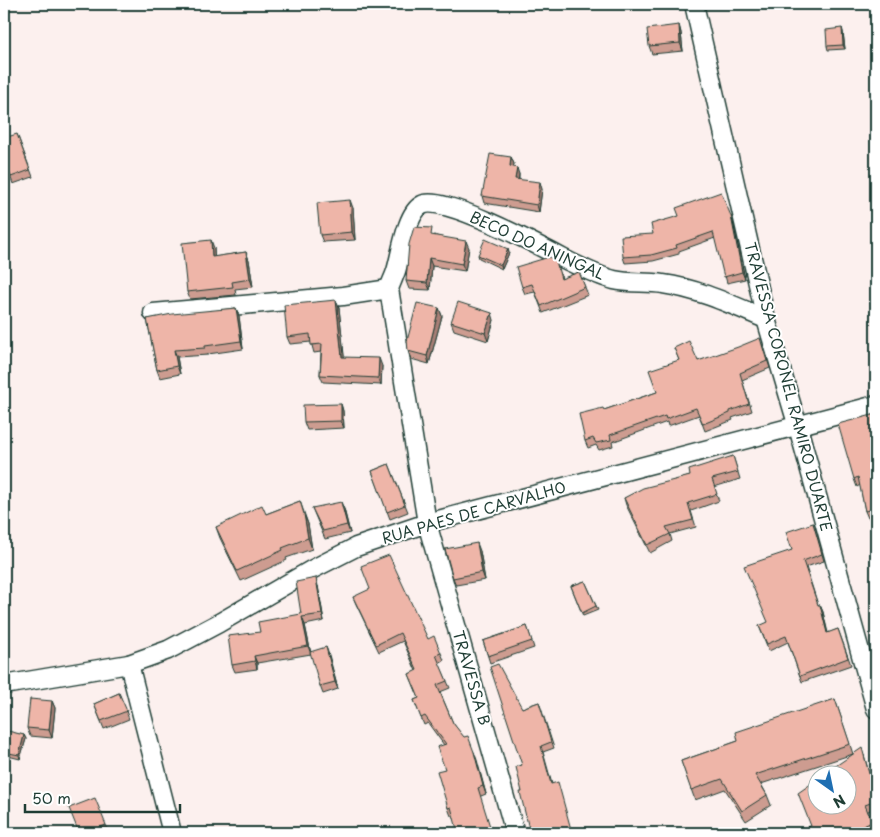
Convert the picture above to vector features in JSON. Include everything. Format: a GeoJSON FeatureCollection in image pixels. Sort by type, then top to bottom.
{"type":"FeatureCollection","features":[{"type":"Feature","properties":{"kind":"street","name":"TRAVESSA CORONEL RAMIRO DUARTE"},"geometry":{"type":"LineString","coordinates":[[694,4],[766,319],[876,709]]}},
{"type":"Feature","properties":{"kind":"street","name":"BECO DO ANINGAL"},"geometry":{"type":"LineString","coordinates":[[389,289],[413,215],[420,206],[431,204],[488,221],[592,273],[614,280],[663,284],[714,296],[766,319]]}},
{"type":"Feature","properties":{"kind":"street"},"geometry":{"type":"LineString","coordinates":[[153,313],[343,296],[389,289]]}},
{"type":"Feature","properties":{"kind":"street","name":"TRAVESSA B"},"geometry":{"type":"LineString","coordinates":[[389,289],[427,523],[516,833]]}},
{"type":"Feature","properties":{"kind":"street","name":"RUA PAES DE CARVALHO"},"geometry":{"type":"LineString","coordinates":[[4,685],[128,664],[168,650],[356,547],[427,523],[876,405]]}},
{"type":"Feature","properties":{"kind":"street"},"geometry":{"type":"LineString","coordinates":[[128,664],[172,833]]}},
{"type":"Feature","properties":{"kind":"building"},"geometry":{"type":"Polygon","coordinates":[[[679,25],[680,43],[649,46],[647,29],[679,25]]]}},
{"type":"Feature","properties":{"kind":"building"},"geometry":{"type":"Polygon","coordinates":[[[842,28],[843,45],[827,46],[826,30],[842,28]]]}},
{"type":"Feature","properties":{"kind":"building"},"geometry":{"type":"Polygon","coordinates":[[[17,134],[30,170],[11,177],[4,158],[4,138],[17,134]]]}},
{"type":"Feature","properties":{"kind":"building"},"geometry":{"type":"Polygon","coordinates":[[[490,154],[511,157],[510,166],[517,168],[515,179],[540,182],[537,205],[482,196],[490,154]]]}},
{"type":"Feature","properties":{"kind":"building"},"geometry":{"type":"Polygon","coordinates":[[[721,192],[731,216],[742,272],[724,277],[713,232],[676,245],[677,248],[651,255],[623,257],[621,236],[653,234],[651,224],[679,216],[676,208],[721,192]]]}},
{"type":"Feature","properties":{"kind":"building"},"geometry":{"type":"Polygon","coordinates":[[[350,200],[352,232],[320,235],[317,203],[350,200]]]}},
{"type":"Feature","properties":{"kind":"building"},"geometry":{"type":"Polygon","coordinates":[[[414,227],[432,228],[431,235],[466,241],[462,264],[429,258],[427,283],[406,281],[409,244],[414,227]]]}},
{"type":"Feature","properties":{"kind":"building"},"geometry":{"type":"Polygon","coordinates":[[[485,239],[508,249],[501,265],[478,255],[485,239]]]}},
{"type":"Feature","properties":{"kind":"building"},"geometry":{"type":"Polygon","coordinates":[[[211,240],[212,257],[246,252],[250,279],[232,282],[233,287],[187,292],[182,243],[211,240]]]}},
{"type":"Feature","properties":{"kind":"building"},"geometry":{"type":"Polygon","coordinates":[[[549,257],[556,261],[561,279],[579,272],[585,287],[541,306],[532,284],[522,287],[516,267],[549,257]]]}},
{"type":"Feature","properties":{"kind":"building"},"geometry":{"type":"Polygon","coordinates":[[[336,300],[342,357],[379,358],[378,378],[320,375],[322,344],[311,345],[310,334],[287,337],[284,305],[336,300]]]}},
{"type":"Feature","properties":{"kind":"building"},"geometry":{"type":"Polygon","coordinates":[[[458,302],[492,313],[485,333],[451,322],[458,302]]]}},
{"type":"Feature","properties":{"kind":"building"},"geometry":{"type":"Polygon","coordinates":[[[417,303],[439,308],[427,356],[408,351],[407,341],[417,303]]]}},
{"type":"Feature","properties":{"kind":"building"},"geometry":{"type":"Polygon","coordinates":[[[236,308],[241,341],[205,346],[205,348],[174,350],[177,366],[157,370],[147,319],[172,314],[236,308]]]}},
{"type":"Feature","properties":{"kind":"building"},"geometry":{"type":"Polygon","coordinates":[[[760,338],[767,361],[740,373],[749,404],[703,424],[696,408],[666,419],[665,416],[610,435],[611,440],[596,443],[593,438],[585,441],[579,414],[603,408],[604,410],[657,392],[649,370],[679,360],[674,348],[689,341],[698,361],[760,338]]]}},
{"type":"Feature","properties":{"kind":"building"},"geometry":{"type":"Polygon","coordinates":[[[341,404],[341,421],[304,422],[303,405],[341,404]]]}},
{"type":"Feature","properties":{"kind":"building"},"geometry":{"type":"Polygon","coordinates":[[[876,414],[876,439],[872,440],[876,450],[876,508],[865,511],[858,477],[854,479],[838,424],[876,414]]]}},
{"type":"Feature","properties":{"kind":"building"},"geometry":{"type":"Polygon","coordinates":[[[733,456],[738,472],[712,479],[717,494],[688,503],[693,520],[666,527],[670,534],[647,545],[624,498],[643,488],[690,476],[689,470],[733,456]]]}},
{"type":"Feature","properties":{"kind":"building"},"geometry":{"type":"Polygon","coordinates":[[[389,464],[405,505],[387,512],[372,471],[389,464]]]}},
{"type":"Feature","properties":{"kind":"building"},"geometry":{"type":"Polygon","coordinates":[[[300,501],[308,538],[282,548],[283,550],[237,571],[216,527],[262,505],[266,514],[300,501]]]}},
{"type":"Feature","properties":{"kind":"building"},"geometry":{"type":"Polygon","coordinates":[[[341,502],[347,525],[323,531],[312,508],[341,502]]]}},
{"type":"Feature","properties":{"kind":"building"},"geometry":{"type":"Polygon","coordinates":[[[813,523],[822,554],[803,561],[818,605],[820,605],[827,633],[838,629],[848,658],[800,676],[786,636],[767,644],[759,626],[768,622],[744,566],[792,550],[786,532],[813,523]]]}},
{"type":"Feature","properties":{"kind":"building"},"geometry":{"type":"Polygon","coordinates":[[[477,543],[482,572],[453,578],[445,549],[477,543]]]}},
{"type":"Feature","properties":{"kind":"building"},"geometry":{"type":"Polygon","coordinates":[[[389,555],[428,639],[434,636],[441,653],[436,655],[447,681],[437,685],[453,723],[464,737],[468,736],[474,752],[483,786],[478,788],[492,833],[458,833],[451,807],[448,808],[437,771],[445,769],[437,747],[446,744],[425,716],[421,718],[414,700],[419,698],[409,674],[417,670],[400,633],[376,645],[353,597],[370,589],[361,566],[389,555]]]}},
{"type":"Feature","properties":{"kind":"building"},"geometry":{"type":"Polygon","coordinates":[[[316,578],[322,614],[302,617],[308,646],[254,656],[255,661],[232,665],[228,636],[260,632],[258,622],[301,614],[296,582],[316,578]]]}},
{"type":"Feature","properties":{"kind":"building"},"geometry":{"type":"Polygon","coordinates":[[[585,581],[596,606],[582,613],[571,586],[585,581]]]}},
{"type":"Feature","properties":{"kind":"building"},"geometry":{"type":"Polygon","coordinates":[[[527,626],[532,641],[488,656],[483,641],[527,626]]]}},
{"type":"Feature","properties":{"kind":"building"},"geometry":{"type":"Polygon","coordinates":[[[326,647],[335,682],[320,686],[310,652],[326,647]]]}},
{"type":"Feature","properties":{"kind":"building"},"geometry":{"type":"Polygon","coordinates":[[[498,664],[522,708],[539,702],[551,742],[541,746],[551,784],[558,782],[572,833],[530,833],[516,767],[522,765],[490,667],[498,664]]]}},
{"type":"Feature","properties":{"kind":"building"},"geometry":{"type":"Polygon","coordinates":[[[119,693],[127,711],[101,721],[94,704],[119,693]]]}},
{"type":"Feature","properties":{"kind":"building"},"geometry":{"type":"Polygon","coordinates":[[[30,699],[52,701],[49,730],[27,728],[30,699]]]}},
{"type":"Feature","properties":{"kind":"building"},"geometry":{"type":"Polygon","coordinates":[[[835,699],[850,744],[755,775],[767,795],[742,811],[722,779],[691,790],[681,761],[738,741],[736,732],[835,699]]]}},
{"type":"Feature","properties":{"kind":"building"},"geometry":{"type":"Polygon","coordinates":[[[4,730],[24,735],[19,755],[4,752],[4,730]]]}},
{"type":"Feature","properties":{"kind":"building"},"geometry":{"type":"Polygon","coordinates":[[[862,748],[876,799],[876,801],[865,805],[872,822],[848,833],[788,833],[811,826],[798,793],[808,786],[808,814],[858,814],[858,764],[839,764],[862,748]]]}},
{"type":"Feature","properties":{"kind":"building"},"geometry":{"type":"Polygon","coordinates":[[[95,798],[106,825],[85,833],[79,833],[69,808],[95,798]]]}}]}
